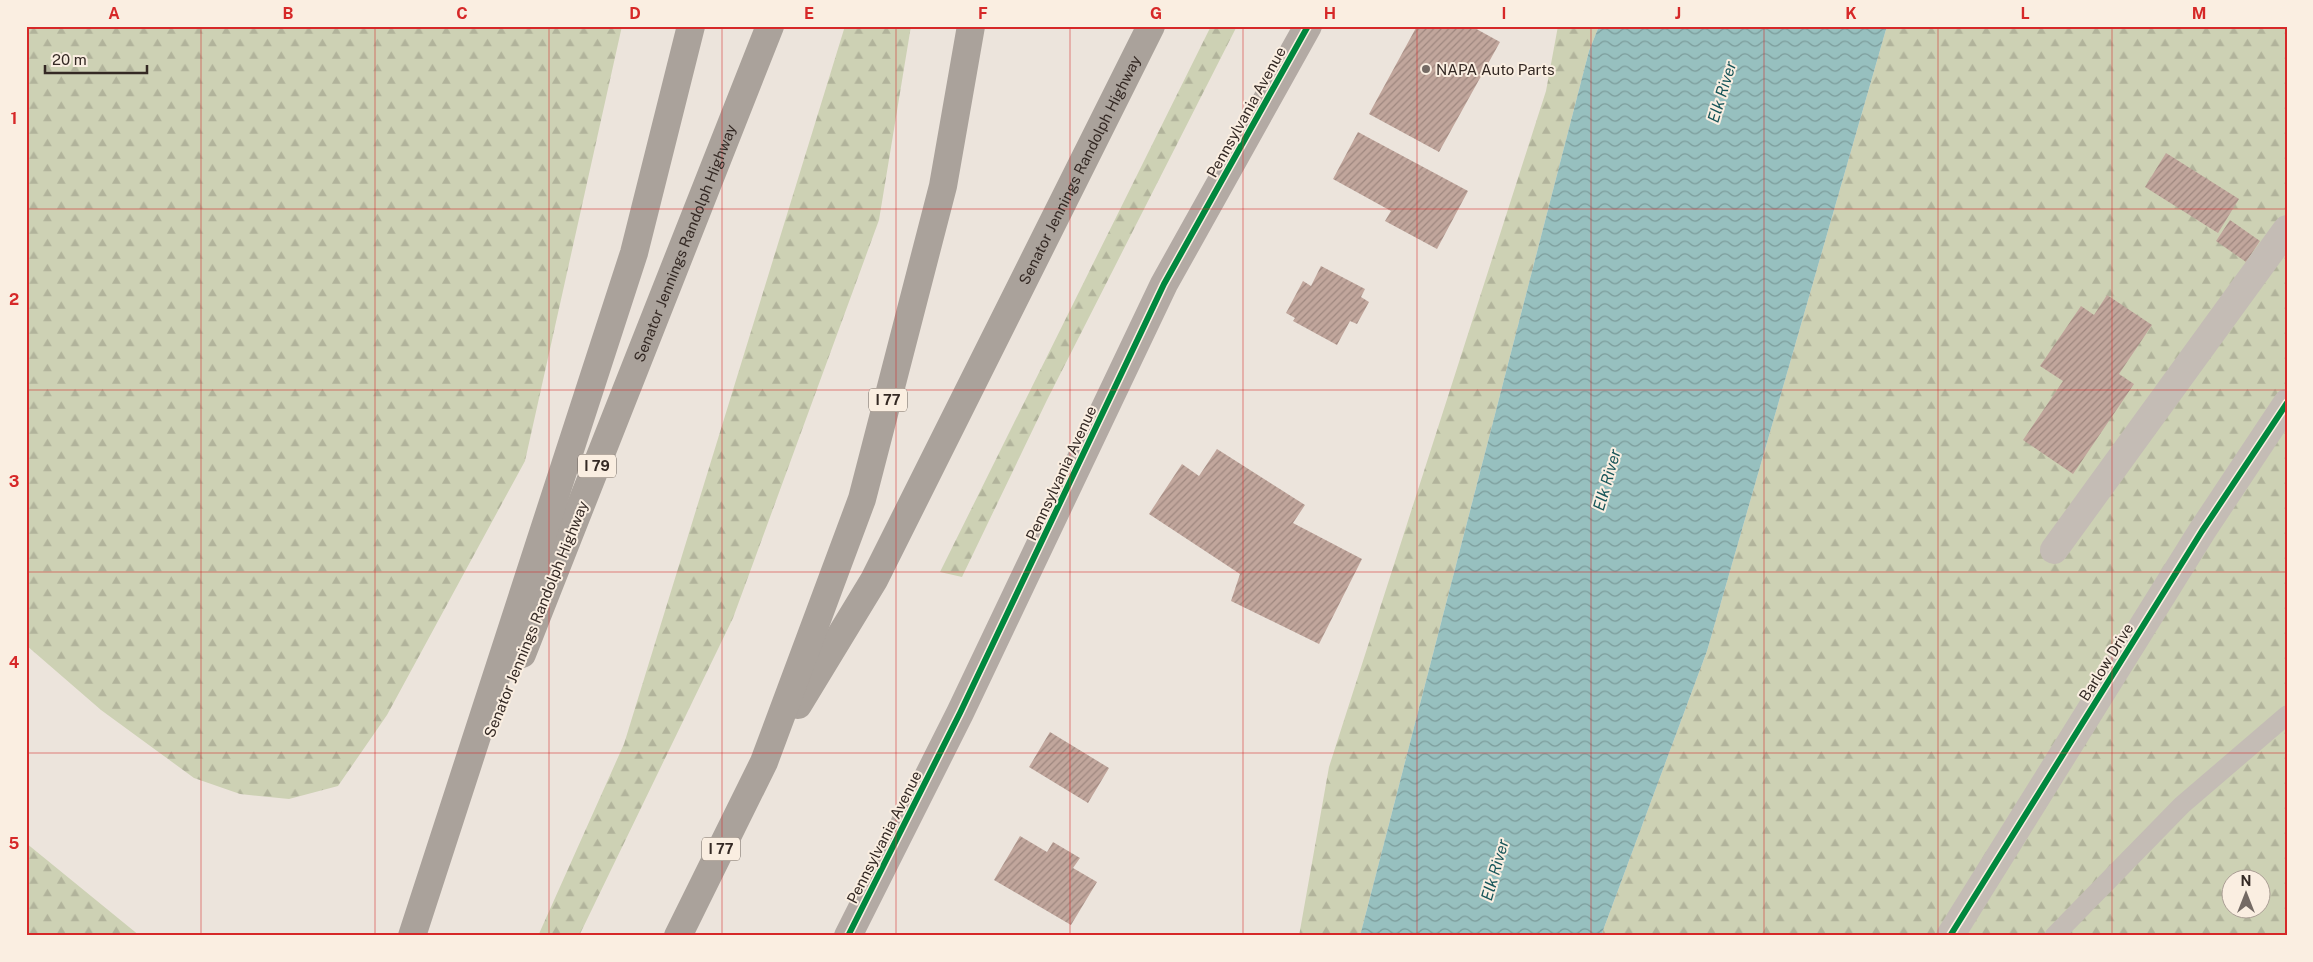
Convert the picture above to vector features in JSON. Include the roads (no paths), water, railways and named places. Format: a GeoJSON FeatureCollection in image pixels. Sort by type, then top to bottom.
{"type":"FeatureCollection","features":[{"type":"Feature","properties":{"kind":"highway"},"geometry":{"type":"LineString","coordinates":[[412,936],[634,253],[691,26]]}},
{"type":"Feature","properties":{"kind":"highway","name":"Senator Jennings Randolph Highway"},"geometry":{"type":"LineString","coordinates":[[423,905],[770,26]]}},
{"type":"Feature","properties":{"kind":"highway","name":"I 77"},"geometry":{"type":"LineString","coordinates":[[678,936],[764,762],[862,499],[943,186],[970,26]]}},
{"type":"Feature","properties":{"kind":"highway","name":"Senator Jennings Randolph Highway"},"geometry":{"type":"LineString","coordinates":[[764,762],[874,580],[1151,26]]}},
{"type":"Feature","properties":{"kind":"main road","name":"Pennsylvania Avenue"},"geometry":{"type":"LineString","coordinates":[[848,936],[960,714],[1164,284],[1308,26]]}},
{"type":"Feature","properties":{"kind":"street"},"geometry":{"type":"LineString","coordinates":[[2054,550],[2287,228]]}},
{"type":"Feature","properties":{"kind":"street","name":"Barlow Drive"},"geometry":{"type":"LineString","coordinates":[[1950,936],[2197,539],[2287,403]]}},
{"type":"Feature","properties":{"kind":"lane"},"geometry":{"type":"LineString","coordinates":[[2054,936],[2182,805],[2287,715]]}},
{"type":"Feature","properties":{"kind":"water","name":"Elk River"},"geometry":{"type":"Polygon","coordinates":[[[1599,26],[1887,26],[1707,651],[1601,936],[1360,936],[1589,51],[1599,26]]]}},
{"type":"Feature","properties":{"kind":"place","name":"NAPA Auto Parts"},"geometry":{"type":"Point","coordinates":[1426,69]}}]}
